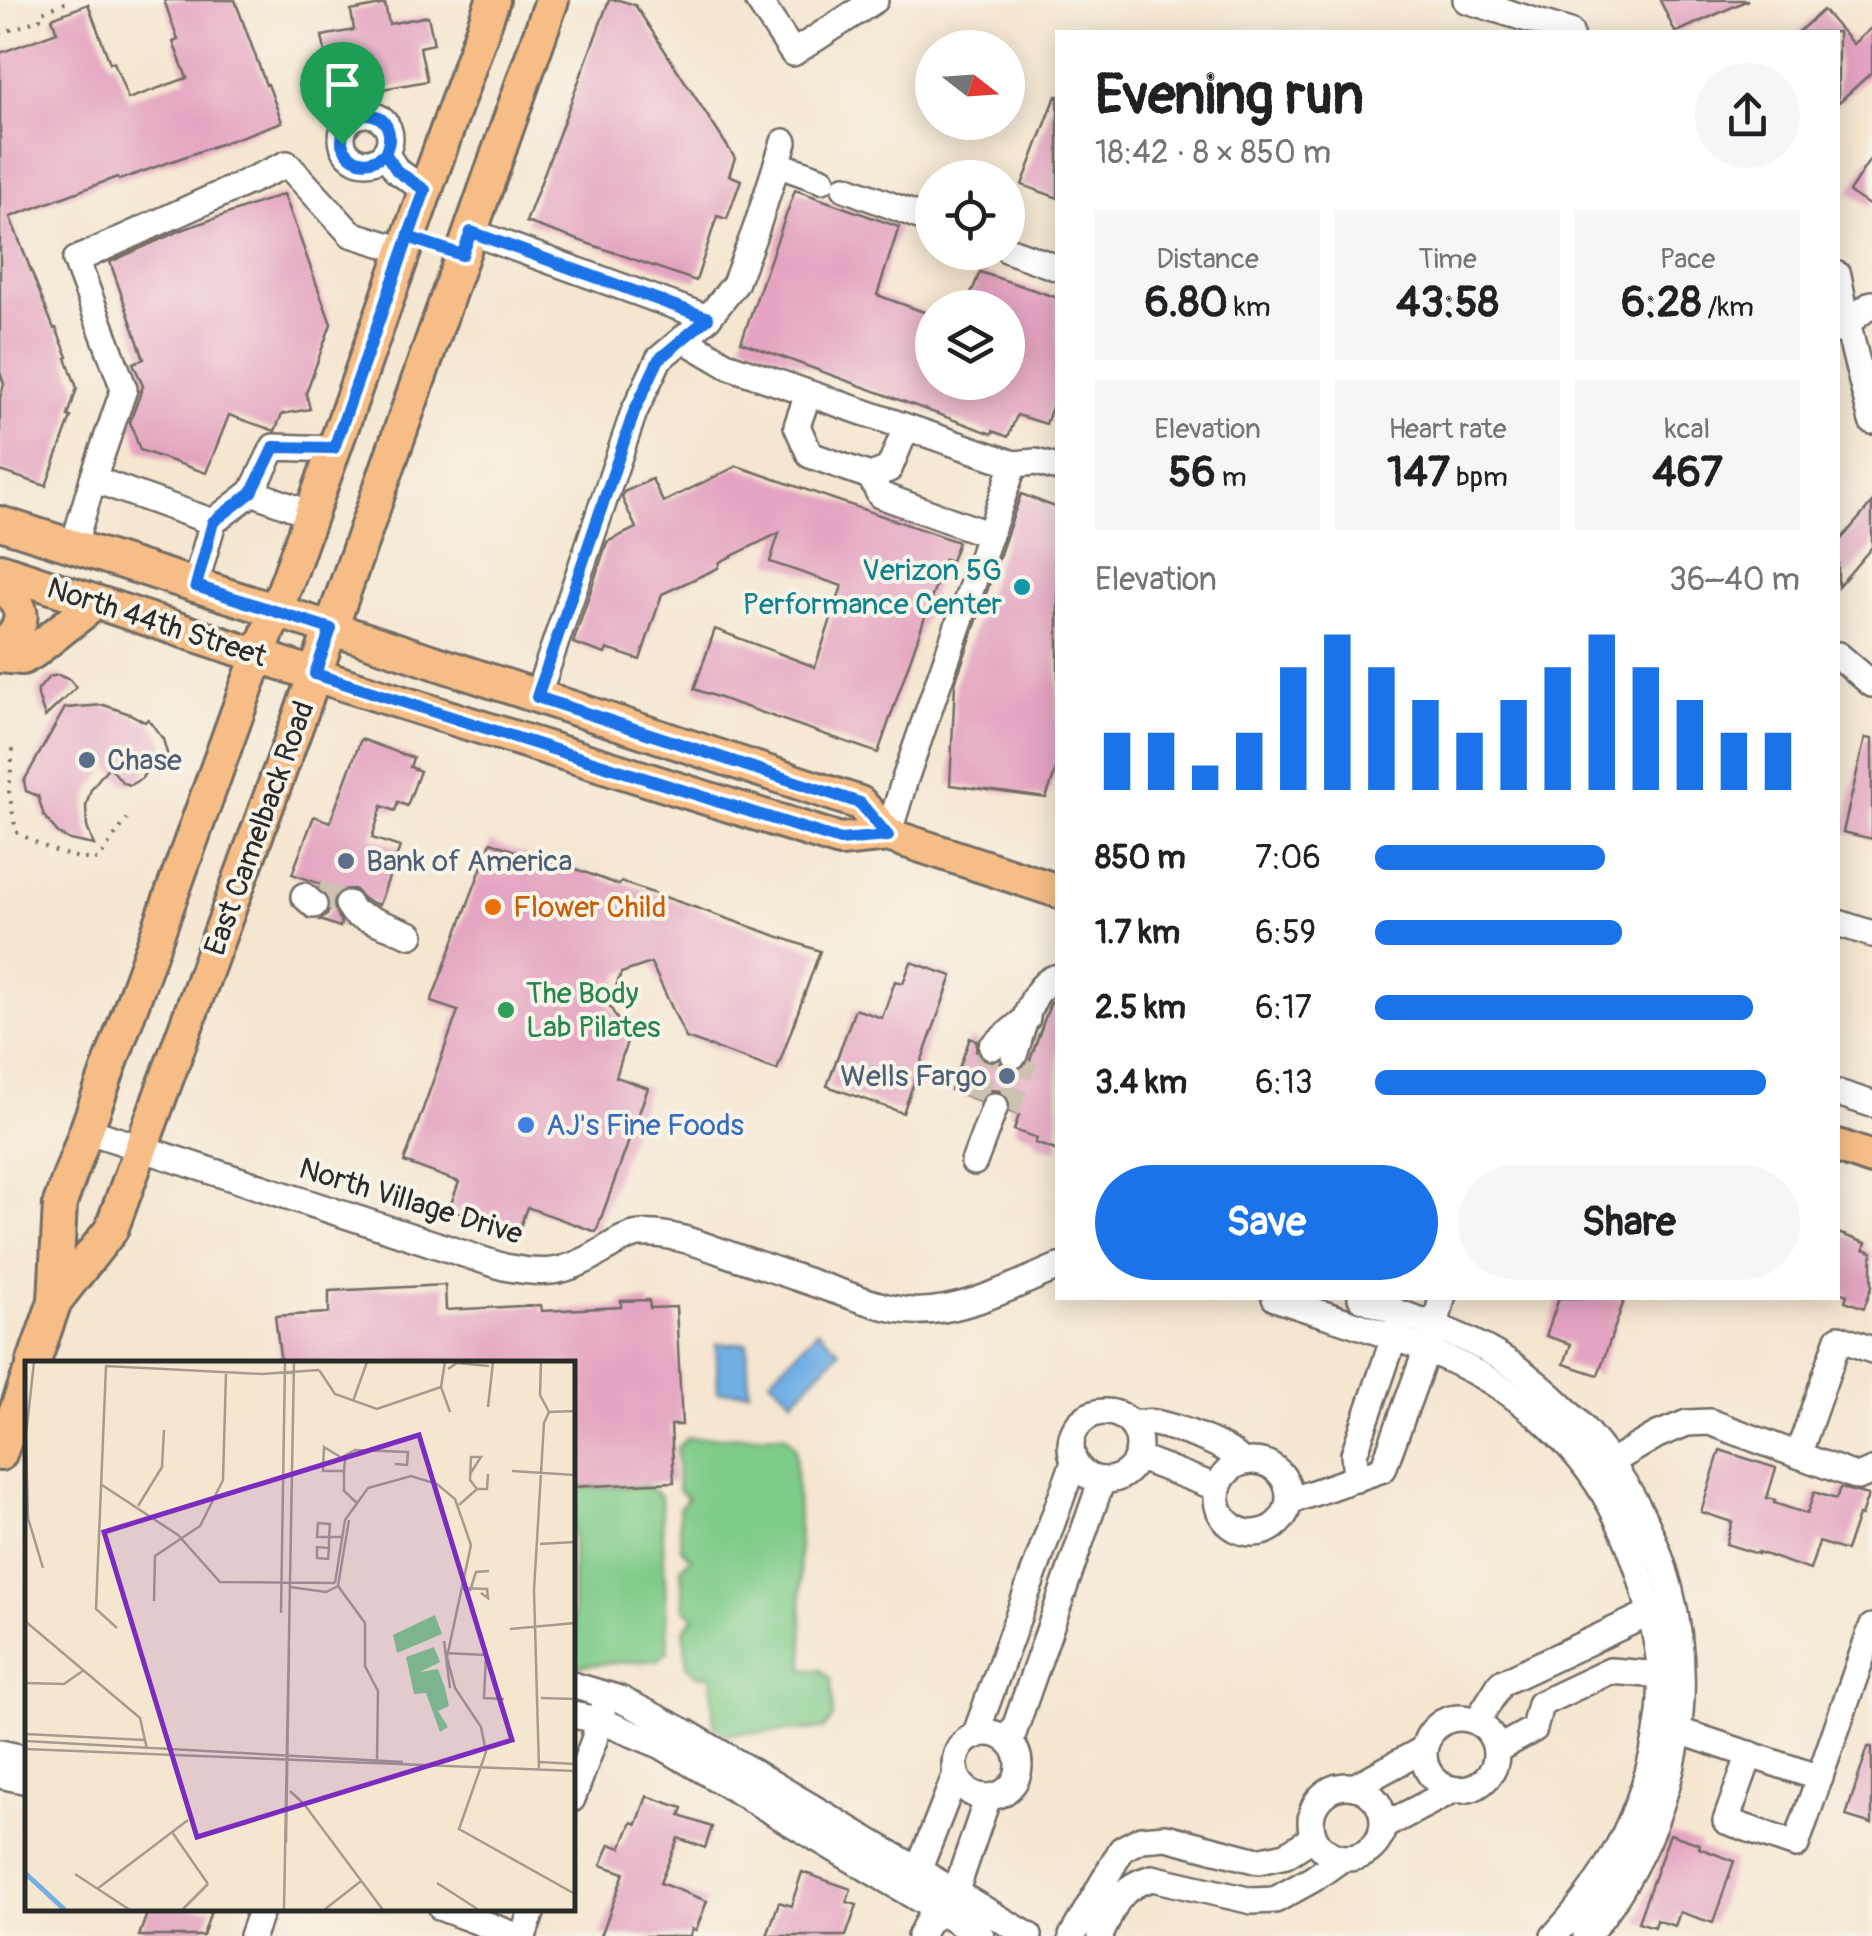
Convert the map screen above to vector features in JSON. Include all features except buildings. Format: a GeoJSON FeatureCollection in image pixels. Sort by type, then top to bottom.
{"type":"FeatureCollection","features":[{"type":"Feature","properties":{"kind":"main road","name":"East Camelback Road"},"geometry":{"type":"LineString","coordinates":[[55,1301],[111,1230],[142,1149],[315,674],[552,0]]}},
{"type":"Feature","properties":{"kind":"main road","name":"East Camelback Road"},"geometry":{"type":"LineString","coordinates":[[34,1361],[55,1301],[60,1203],[276,612],[425,190],[486,2]]}},
{"type":"Feature","properties":{"kind":"main road"},"geometry":{"type":"LineString","coordinates":[[406,244],[467,243]]}},
{"type":"Feature","properties":{"kind":"main road","name":"North 44th Street"},"geometry":{"type":"LineString","coordinates":[[0,523],[860,803],[888,836]]}},
{"type":"Feature","properties":{"kind":"main road","name":"North 44th Street"},"geometry":{"type":"LineString","coordinates":[[0,570],[840,840],[888,836],[1055,891]]}},
{"type":"Feature","properties":{"kind":"main road"},"geometry":{"type":"LineString","coordinates":[[0,580],[15,597],[21,622],[0,654],[22,658],[34,652],[95,603]]}},
{"type":"Feature","properties":{"kind":"main road"},"geometry":{"type":"LineString","coordinates":[[1840,1147],[1872,1158]]}},
{"type":"Feature","properties":{"kind":"main road"},"geometry":{"type":"LineString","coordinates":[[0,1454],[25,1386]]}},
{"type":"Feature","properties":{"kind":"street"},"geometry":{"type":"LineString","coordinates":[[758,0],[793,52],[875,0]]}},
{"type":"Feature","properties":{"kind":"street"},"geometry":{"type":"LineString","coordinates":[[1466,0],[1564,30]]}},
{"type":"Feature","properties":{"kind":"street"},"geometry":{"type":"LineString","coordinates":[[385,153],[397,171],[425,190]]}},
{"type":"Feature","properties":{"kind":"street"},"geometry":{"type":"LineString","coordinates":[[537,697],[634,412],[659,359],[708,318],[734,284],[780,153],[834,184],[915,215]]}},
{"type":"Feature","properties":{"kind":"street"},"geometry":{"type":"LineString","coordinates":[[73,546],[124,389],[76,260],[287,164],[351,234],[406,244]]}},
{"type":"Feature","properties":{"kind":"street"},"geometry":{"type":"LineString","coordinates":[[467,243],[708,318]]}},
{"type":"Feature","properties":{"kind":"street"},"geometry":{"type":"LineString","coordinates":[[1025,256],[1055,267]]}},
{"type":"Feature","properties":{"kind":"street"},"geometry":{"type":"LineString","coordinates":[[1840,300],[1842,326],[1872,421]]}},
{"type":"Feature","properties":{"kind":"street"},"geometry":{"type":"LineString","coordinates":[[1842,326],[1872,304]]}},
{"type":"Feature","properties":{"kind":"street"},"geometry":{"type":"LineString","coordinates":[[683,339],[729,366],[906,428],[1014,464],[1036,462],[1055,467]]}},
{"type":"Feature","properties":{"kind":"street"},"geometry":{"type":"LineString","coordinates":[[808,394],[797,426],[810,455],[870,476],[889,469],[906,428]]}},
{"type":"Feature","properties":{"kind":"street"},"geometry":{"type":"LineString","coordinates":[[196,586],[213,522],[252,492],[274,447],[334,448]]}},
{"type":"Feature","properties":{"kind":"street"},"geometry":{"type":"LineString","coordinates":[[888,836],[1014,464]]}},
{"type":"Feature","properties":{"kind":"street"},"geometry":{"type":"LineString","coordinates":[[870,476],[880,495],[990,535]]}},
{"type":"Feature","properties":{"kind":"street"},"geometry":{"type":"LineString","coordinates":[[93,479],[213,522]]}},
{"type":"Feature","properties":{"kind":"street"},"geometry":{"type":"LineString","coordinates":[[252,492],[310,514]]}},
{"type":"Feature","properties":{"kind":"street"},"geometry":{"type":"LineString","coordinates":[[1840,657],[1872,684]]}},
{"type":"Feature","properties":{"kind":"street"},"geometry":{"type":"LineString","coordinates":[[348,911],[411,935]]}},
{"type":"Feature","properties":{"kind":"street"},"geometry":{"type":"LineString","coordinates":[[1840,924],[1872,934]]}},
{"type":"Feature","properties":{"kind":"street"},"geometry":{"type":"LineString","coordinates":[[1008,1053],[1038,988],[1055,977]]}},
{"type":"Feature","properties":{"kind":"street"},"geometry":{"type":"LineString","coordinates":[[1840,1094],[1872,1104]]}},
{"type":"Feature","properties":{"kind":"street"},"geometry":{"type":"LineString","coordinates":[[974,1162],[990,1105]]}},
{"type":"Feature","properties":{"kind":"street","name":"North Village Drive"},"geometry":{"type":"LineString","coordinates":[[86,1130],[504,1267],[542,1274],[571,1268],[638,1234],[670,1237],[867,1301],[911,1311],[959,1305],[1055,1268]]}},
{"type":"Feature","properties":{"kind":"street"},"geometry":{"type":"LineString","coordinates":[[1283,1300],[1491,1351],[1526,1374],[1581,1426],[1633,1554],[1650,1613],[1659,1650],[1660,1712],[1668,1731],[1667,1786],[1640,1854],[1620,1891],[1586,1936]]}},
{"type":"Feature","properties":{"kind":"street"},"geometry":{"type":"LineString","coordinates":[[1364,1300],[1398,1326]]}},
{"type":"Feature","properties":{"kind":"street"},"geometry":{"type":"LineString","coordinates":[[1290,1501],[1383,1469],[1441,1300]]}},
{"type":"Feature","properties":{"kind":"street"},"geometry":{"type":"LineString","coordinates":[[1356,1479],[1354,1454],[1398,1326]]}},
{"type":"Feature","properties":{"kind":"street"},"geometry":{"type":"LineString","coordinates":[[1798,1455],[1839,1338],[1872,1350]]}},
{"type":"Feature","properties":{"kind":"street"},"geometry":{"type":"LineString","coordinates":[[1112,1413],[1130,1424],[1136,1434],[1137,1456],[1124,1475],[1102,1480],[1090,1478],[1074,1462],[1071,1451],[1075,1429],[1091,1415],[1112,1413]]}},
{"type":"Feature","properties":{"kind":"street"},"geometry":{"type":"LineString","coordinates":[[1130,1424],[1150,1422],[1176,1430],[1235,1453],[1242,1462]]}},
{"type":"Feature","properties":{"kind":"street"},"geometry":{"type":"LineString","coordinates":[[1601,1468],[1657,1435],[1688,1423],[1710,1422],[1858,1477],[1872,1471]]}},
{"type":"Feature","properties":{"kind":"street"},"geometry":{"type":"LineString","coordinates":[[1137,1456],[1218,1488]]}},
{"type":"Feature","properties":{"kind":"street"},"geometry":{"type":"LineString","coordinates":[[1254,1460],[1276,1469],[1289,1489],[1290,1501],[1280,1523],[1259,1534],[1246,1534],[1235,1530],[1219,1512],[1218,1488],[1231,1468],[1254,1460]]}},
{"type":"Feature","properties":{"kind":"street"},"geometry":{"type":"LineString","coordinates":[[975,1736],[1074,1462]]}},
{"type":"Feature","properties":{"kind":"street"},"geometry":{"type":"LineString","coordinates":[[1554,1936],[1599,1882],[1624,1836],[1668,1731],[1682,1672],[1674,1603],[1648,1528],[1636,1502],[1601,1468]]}},
{"type":"Feature","properties":{"kind":"street"},"geometry":{"type":"LineString","coordinates":[[1010,1742],[1102,1480]]}},
{"type":"Feature","properties":{"kind":"street"},"geometry":{"type":"LineString","coordinates":[[1477,1722],[1501,1683],[1650,1613]]}},
{"type":"Feature","properties":{"kind":"street"},"geometry":{"type":"LineString","coordinates":[[1750,1754],[1726,1821],[1796,1845],[1872,1627]]}},
{"type":"Feature","properties":{"kind":"street"},"geometry":{"type":"LineString","coordinates":[[1606,1634],[1620,1671]]}},
{"type":"Feature","properties":{"kind":"street"},"geometry":{"type":"LineString","coordinates":[[1541,1664],[1555,1696]]}},
{"type":"Feature","properties":{"kind":"street"},"geometry":{"type":"LineString","coordinates":[[1496,1750],[1534,1730],[1540,1704],[1555,1696],[1610,1671],[1660,1675]]}},
{"type":"Feature","properties":{"kind":"street"},"geometry":{"type":"LineString","coordinates":[[575,1686],[607,1694],[684,1732],[918,1871],[981,1936]]}},
{"type":"Feature","properties":{"kind":"street"},"geometry":{"type":"LineString","coordinates":[[575,1791],[607,1694]]}},
{"type":"Feature","properties":{"kind":"street"},"geometry":{"type":"LineString","coordinates":[[575,1716],[598,1720],[662,1746],[948,1903],[1029,1936]]}},
{"type":"Feature","properties":{"kind":"street"},"geometry":{"type":"LineString","coordinates":[[1460,1717],[1477,1722],[1491,1734],[1496,1750],[1493,1769],[1486,1779],[1466,1790],[1453,1790],[1433,1778],[1426,1768],[1424,1749],[1438,1724],[1460,1717]]}},
{"type":"Feature","properties":{"kind":"street"},"geometry":{"type":"LineString","coordinates":[[1668,1731],[1820,1778]]}},
{"type":"Feature","properties":{"kind":"street"},"geometry":{"type":"LineString","coordinates":[[918,1871],[956,1774],[957,1754],[962,1745],[975,1736],[990,1733],[1010,1742],[1019,1762],[1018,1772],[1007,1790],[988,1797],[968,1791],[956,1774]]}},
{"type":"Feature","properties":{"kind":"street"},"geometry":{"type":"LineString","coordinates":[[1354,1787],[1424,1749]]}},
{"type":"Feature","properties":{"kind":"street"},"geometry":{"type":"LineString","coordinates":[[0,1753],[25,1759]]}},
{"type":"Feature","properties":{"kind":"street"},"geometry":{"type":"LineString","coordinates":[[0,1775],[25,1779]]}},
{"type":"Feature","properties":{"kind":"street"},"geometry":{"type":"LineString","coordinates":[[1336,1787],[1354,1787],[1370,1794],[1378,1803],[1384,1826],[1374,1848],[1353,1859],[1341,1859],[1320,1847],[1311,1825],[1312,1813],[1325,1793],[1336,1787]]}},
{"type":"Feature","properties":{"kind":"street"},"geometry":{"type":"LineString","coordinates":[[1384,1826],[1453,1790]]}},
{"type":"Feature","properties":{"kind":"street"},"geometry":{"type":"LineString","coordinates":[[920,1936],[928,1921],[948,1903],[988,1797]]}},
{"type":"Feature","properties":{"kind":"street"},"geometry":{"type":"LineString","coordinates":[[1100,1936],[1116,1898],[1122,1849],[1141,1839],[1166,1837],[1258,1861],[1286,1855],[1314,1837]]}},
{"type":"Feature","properties":{"kind":"street"},"geometry":{"type":"LineString","coordinates":[[1175,1883],[1186,1842]]}},
{"type":"Feature","properties":{"kind":"street"},"geometry":{"type":"LineString","coordinates":[[1236,1896],[1246,1858]]}},
{"type":"Feature","properties":{"kind":"street"},"geometry":{"type":"LineString","coordinates":[[1117,1881],[1152,1878],[1252,1901],[1275,1900],[1313,1880],[1341,1859]]}},
{"type":"Feature","properties":{"kind":"street"},"geometry":{"type":"LineString","coordinates":[[1072,1936],[1117,1881]]}},
{"type":"Feature","properties":{"kind":"street"},"geometry":{"type":"LineString","coordinates":[[252,1936],[261,1911]]}},
{"type":"Feature","properties":{"kind":"street"},"geometry":{"type":"LineString","coordinates":[[450,1911],[520,1936],[532,1911]]}},
{"type":"Feature","properties":{"kind":"path"},"geometry":{"type":"LineString","coordinates":[[0,34],[40,19],[40,13],[72,0]]}},
{"type":"Feature","properties":{"kind":"path"},"geometry":{"type":"LineString","coordinates":[[13,749],[9,792],[16,832],[54,852],[98,860],[127,818]]}},
{"type":"Feature","properties":{"kind":"green space"},"geometry":{"type":"Polygon","coordinates":[[[785,1435],[795,1447],[804,1670],[821,1670],[831,1679],[833,1718],[824,1729],[724,1734],[714,1724],[711,1676],[697,1675],[687,1666],[684,1629],[694,1617],[684,1608],[681,1568],[691,1558],[681,1548],[679,1508],[688,1498],[678,1490],[677,1448],[687,1438],[785,1435]]]}},
{"type":"Feature","properties":{"kind":"green space"},"geometry":{"type":"Polygon","coordinates":[[[647,1486],[661,1496],[668,1651],[658,1660],[575,1666],[575,1488],[647,1486]]]}},
{"type":"Feature","properties":{"kind":"water"},"geometry":{"type":"Polygon","coordinates":[[[818,1330],[840,1351],[793,1400],[770,1379],[818,1330]]]}},
{"type":"Feature","properties":{"kind":"water"},"geometry":{"type":"Polygon","coordinates":[[[747,1343],[749,1391],[718,1392],[716,1344],[747,1343]]]}},
{"type":"Feature","properties":{"kind":"tunnel"},"geometry":{"type":"LineString","coordinates":[[317,893],[348,904]]}},
{"type":"Feature","properties":{"kind":"tunnel"},"geometry":{"type":"LineString","coordinates":[[974,1099],[992,1047]]}},
{"type":"Feature","properties":{"kind":"tunnel"},"geometry":{"type":"LineString","coordinates":[[1007,1111],[1025,1059]]}},
{"type":"Feature","properties":{"kind":"place","name":"Verizon 5G Performance Center"},"geometry":{"type":"Point","coordinates":[1022,587]}},
{"type":"Feature","properties":{"kind":"place","name":"Chase"},"geometry":{"type":"Point","coordinates":[87,760]}},
{"type":"Feature","properties":{"kind":"place","name":"Bank of America"},"geometry":{"type":"Point","coordinates":[346,861]}},
{"type":"Feature","properties":{"kind":"place","name":"Flower Child"},"geometry":{"type":"Point","coordinates":[493,907]}},
{"type":"Feature","properties":{"kind":"place","name":"The Body Lab Pilates"},"geometry":{"type":"Point","coordinates":[506,1010]}},
{"type":"Feature","properties":{"kind":"place","name":"Wells Fargo"},"geometry":{"type":"Point","coordinates":[1007,1076]}},
{"type":"Feature","properties":{"kind":"place","name":"AJ's Fine Foods"},"geometry":{"type":"Point","coordinates":[526,1125]}},
{"type":"Feature","properties":{"kind":"route"},"geometry":{"type":"LineString","coordinates":[[342,144],[348,121],[355,116],[371,114],[385,123],[390,138],[385,153],[397,171],[425,190],[408,237],[462,255],[471,232],[708,318],[659,359],[634,412],[537,697],[860,803],[888,836],[840,840],[315,674],[331,629],[196,586],[213,522],[252,492],[274,447],[334,448],[425,190],[397,171],[385,153],[373,161],[358,161],[342,144]]}}]}
